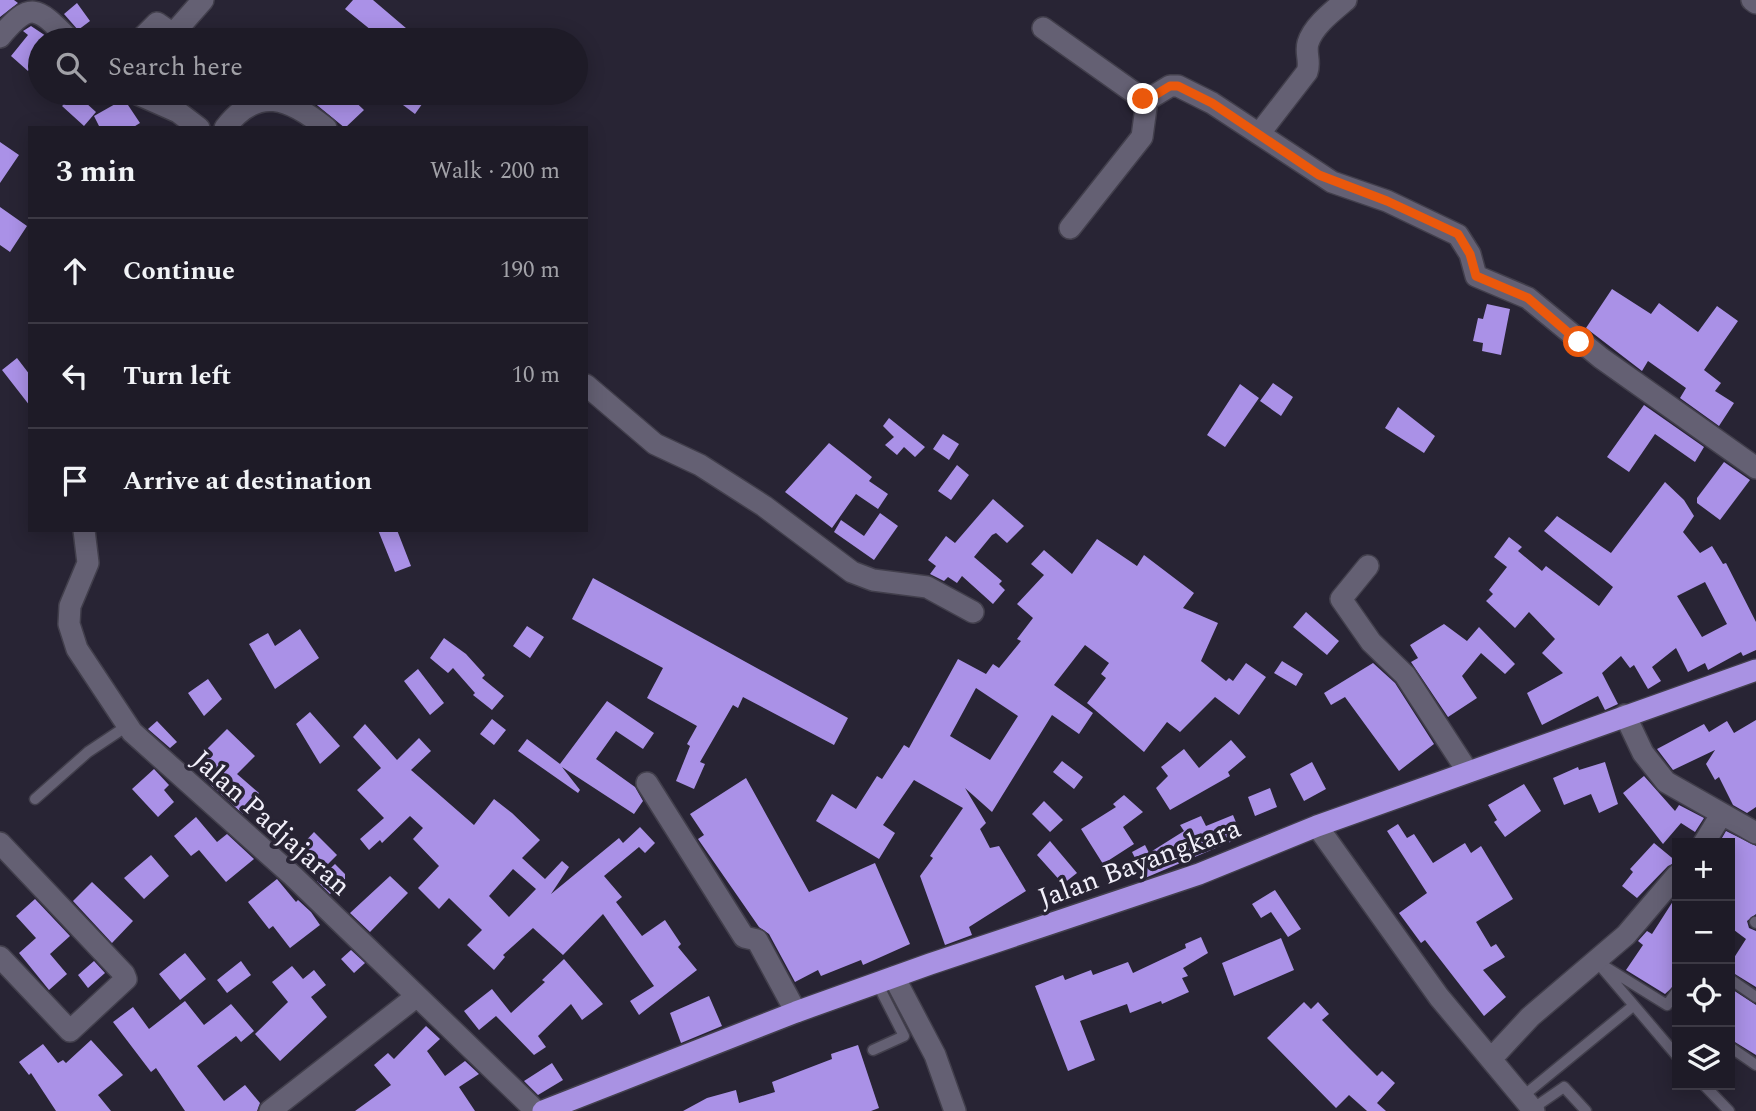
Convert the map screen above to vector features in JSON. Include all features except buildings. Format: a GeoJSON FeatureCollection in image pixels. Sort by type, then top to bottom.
{"type":"FeatureCollection","features":[{"type":"Feature","properties":{"kind":"highway","name":"Jalan Bayangkara"},"geometry":{"type":"LineString","coordinates":[[542,1111],[796,1012],[1199,874],[1317,826],[1756,670]]}},
{"type":"Feature","properties":{"kind":"street"},"geometry":{"type":"LineString","coordinates":[[178,28],[203,0]]}},
{"type":"Feature","properties":{"kind":"street"},"geometry":{"type":"LineString","coordinates":[[1259,134],[1307,72],[1310,65],[1307,45],[1312,36],[1330,12],[1346,0]]}},
{"type":"Feature","properties":{"kind":"street"},"geometry":{"type":"LineString","coordinates":[[0,37],[21,10],[47,6],[61,28]]}},
{"type":"Feature","properties":{"kind":"street"},"geometry":{"type":"LineString","coordinates":[[1043,28],[1147,100]]}},
{"type":"Feature","properties":{"kind":"street"},"geometry":{"type":"LineString","coordinates":[[1147,100],[1170,86],[1178,86],[1212,103],[1332,182],[1387,201],[1458,234],[1470,254],[1476,276],[1528,298],[1601,358],[1755,466]]}},
{"type":"Feature","properties":{"kind":"street"},"geometry":{"type":"LineString","coordinates":[[1070,228],[1142,136],[1147,100]]}},
{"type":"Feature","properties":{"kind":"street"},"geometry":{"type":"LineString","coordinates":[[162,105],[178,112],[196,126]]}},
{"type":"Feature","properties":{"kind":"street"},"geometry":{"type":"LineString","coordinates":[[227,126],[248,105]]}},
{"type":"Feature","properties":{"kind":"street"},"geometry":{"type":"LineString","coordinates":[[290,105],[323,126]]}},
{"type":"Feature","properties":{"kind":"street"},"geometry":{"type":"LineString","coordinates":[[588,387],[655,444],[700,465],[764,506],[852,572],[873,580],[927,587],[974,612]]}},
{"type":"Feature","properties":{"kind":"street","name":"Jalan Padjajaran"},"geometry":{"type":"LineString","coordinates":[[84,532],[88,563],[70,606],[69,624],[77,649],[127,726],[188,785],[293,876],[536,1111]]}},
{"type":"Feature","properties":{"kind":"street"},"geometry":{"type":"LineString","coordinates":[[1368,566],[1341,600],[1371,642],[1405,675],[1468,772]]}},
{"type":"Feature","properties":{"kind":"street"},"geometry":{"type":"LineString","coordinates":[[1625,715],[1655,771],[1684,795],[1756,834]]}},
{"type":"Feature","properties":{"kind":"street"},"geometry":{"type":"LineString","coordinates":[[647,783],[744,937],[757,940],[796,1012]]}},
{"type":"Feature","properties":{"kind":"street"},"geometry":{"type":"LineString","coordinates":[[1707,838],[1721,815]]}},
{"type":"Feature","properties":{"kind":"street"},"geometry":{"type":"LineString","coordinates":[[1317,826],[1439,997],[1529,1106]]}},
{"type":"Feature","properties":{"kind":"street"},"geometry":{"type":"LineString","coordinates":[[0,843],[126,979],[70,1031],[0,957]]}},
{"type":"Feature","properties":{"kind":"street"},"geometry":{"type":"LineString","coordinates":[[1491,1059],[1531,1017],[1626,935],[1672,881]]}},
{"type":"Feature","properties":{"kind":"street"},"geometry":{"type":"LineString","coordinates":[[886,980],[936,1055],[955,1111]]}},
{"type":"Feature","properties":{"kind":"street"},"geometry":{"type":"LineString","coordinates":[[271,1111],[417,996]]}},
{"type":"Feature","properties":{"kind":"lane"},"geometry":{"type":"LineString","coordinates":[[35,799],[88,752],[127,726]]}},
{"type":"Feature","properties":{"kind":"lane"},"geometry":{"type":"LineString","coordinates":[[1597,962],[1672,1050]]}},
{"type":"Feature","properties":{"kind":"lane"},"geometry":{"type":"LineString","coordinates":[[1597,962],[1672,1009]]}},
{"type":"Feature","properties":{"kind":"lane"},"geometry":{"type":"LineString","coordinates":[[873,1050],[904,1036],[886,980]]}},
{"type":"Feature","properties":{"kind":"lane"},"geometry":{"type":"LineString","coordinates":[[1735,982],[1756,997]]}},
{"type":"Feature","properties":{"kind":"lane"},"geometry":{"type":"LineString","coordinates":[[1529,1106],[1633,1006]]}},
{"type":"Feature","properties":{"kind":"lane"},"geometry":{"type":"LineString","coordinates":[[1735,1050],[1756,1065]]}},
{"type":"Feature","properties":{"kind":"lane"},"geometry":{"type":"LineString","coordinates":[[1529,1106],[1564,1087],[1586,1111]]}},
{"type":"Feature","properties":{"kind":"lane"},"geometry":{"type":"LineString","coordinates":[[1709,1090],[1729,1111]]}},
{"type":"Feature","properties":{"kind":"route"},"geometry":{"type":"LineString","coordinates":[[1143,99],[1147,100],[1170,86],[1178,86],[1212,103],[1332,182],[1387,201],[1458,234],[1470,254],[1476,276],[1528,298],[1579,342]]}}]}
